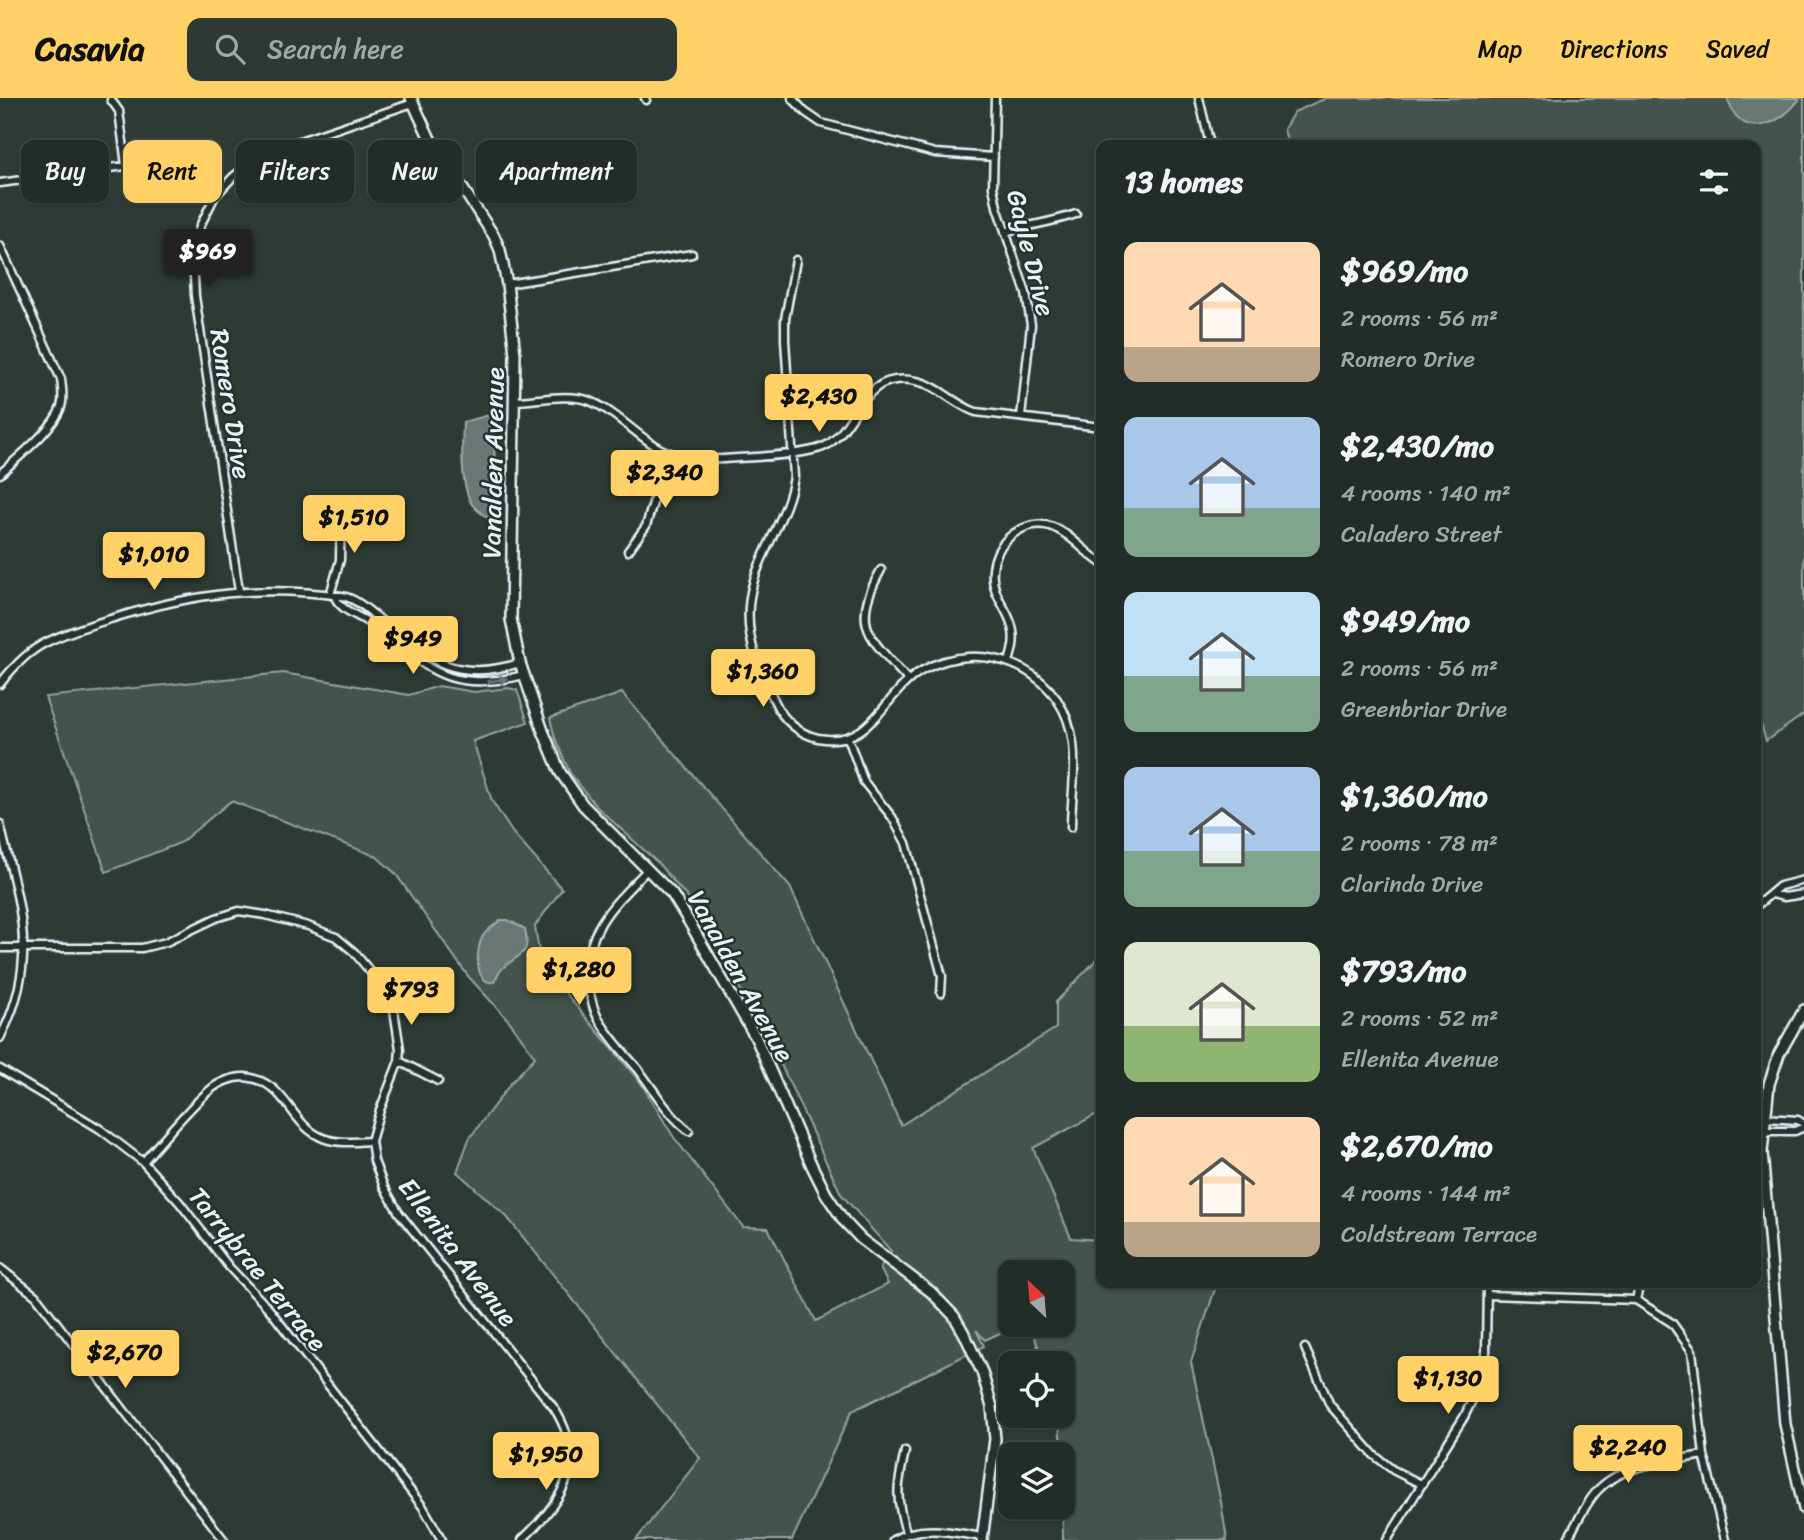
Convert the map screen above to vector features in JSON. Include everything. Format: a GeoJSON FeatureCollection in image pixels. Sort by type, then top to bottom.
{"type":"FeatureCollection","features":[{"type":"Feature","properties":{"kind":"main road","name":"Vanalden Avenue"},"geometry":{"type":"LineString","coordinates":[[412,101],[430,139],[494,236],[500,250],[515,354],[511,619],[520,663],[550,749],[560,772],[583,805],[648,869],[677,903],[756,1038],[826,1194],[844,1222],[861,1239],[931,1292],[954,1316],[965,1335],[982,1372],[992,1407],[995,1439],[982,1538]]}},
{"type":"Feature","properties":{"kind":"main road"},"geometry":{"type":"LineString","coordinates":[[1804,1010],[1788,1035],[1773,1069],[1762,1131],[1782,1401],[1791,1458],[1804,1509]]}},
{"type":"Feature","properties":{"kind":"street"},"geometry":{"type":"LineString","coordinates":[[792,98],[805,112],[821,123],[935,153],[993,157]]}},
{"type":"Feature","properties":{"kind":"street","name":"Gayle Drive"},"geometry":{"type":"LineString","coordinates":[[995,98],[993,187],[1026,293],[1031,325],[1021,417]]}},
{"type":"Feature","properties":{"kind":"street"},"geometry":{"type":"LineString","coordinates":[[1199,98],[1209,140]]}},
{"type":"Feature","properties":{"kind":"street"},"geometry":{"type":"LineString","coordinates":[[111,100],[119,111],[123,142]]}},
{"type":"Feature","properties":{"kind":"street","name":"Romero Drive"},"geometry":{"type":"LineString","coordinates":[[222,190],[254,160],[276,149],[412,101]]}},
{"type":"Feature","properties":{"kind":"street"},"geometry":{"type":"LineString","coordinates":[[0,183],[123,166]]}},
{"type":"Feature","properties":{"kind":"street","name":"Romero Drive"},"geometry":{"type":"LineString","coordinates":[[212,203],[200,226],[193,258],[195,296],[239,591]]}},
{"type":"Feature","properties":{"kind":"street"},"geometry":{"type":"LineString","coordinates":[[1006,232],[1076,214]]}},
{"type":"Feature","properties":{"kind":"street"},"geometry":{"type":"LineString","coordinates":[[0,247],[61,379],[63,393],[61,407],[53,422],[0,474]]}},
{"type":"Feature","properties":{"kind":"street"},"geometry":{"type":"LineString","coordinates":[[507,284],[692,254]]}},
{"type":"Feature","properties":{"kind":"street"},"geometry":{"type":"LineString","coordinates":[[796,260],[785,319],[793,452],[792,494],[753,583],[749,605],[749,631],[753,653],[780,713],[793,726],[811,736],[832,740],[848,738],[868,725],[908,680],[923,669],[946,660],[975,655],[1009,662],[1032,674],[1046,687],[1064,712],[1074,747],[1071,827]]}},
{"type":"Feature","properties":{"kind":"street"},"geometry":{"type":"LineString","coordinates":[[516,401],[570,398],[592,402],[668,453],[696,460],[813,451],[827,445],[840,433],[860,402],[870,392],[901,380],[928,385],[976,412],[1096,426]]}},
{"type":"Feature","properties":{"kind":"street"},"geometry":{"type":"LineString","coordinates":[[628,551],[646,526],[668,453]]}},
{"type":"Feature","properties":{"kind":"street"},"geometry":{"type":"LineString","coordinates":[[341,507],[340,560],[333,596],[341,607],[368,623],[412,659],[431,670],[459,679],[486,682],[524,675]]}},
{"type":"Feature","properties":{"kind":"street"},"geometry":{"type":"LineString","coordinates":[[1009,662],[1014,644],[1013,629],[993,579],[993,565],[1005,542],[1025,528],[1040,525],[1054,527],[1068,534],[1096,559]]}},
{"type":"Feature","properties":{"kind":"street"},"geometry":{"type":"LineString","coordinates":[[881,570],[866,599],[866,629],[908,680]]}},
{"type":"Feature","properties":{"kind":"street"},"geometry":{"type":"LineString","coordinates":[[0,684],[18,662],[46,642],[90,625],[163,603],[239,591],[288,590],[342,596],[367,609],[418,650],[437,662],[456,668],[473,672],[520,663]]}},
{"type":"Feature","properties":{"kind":"street"},"geometry":{"type":"LineString","coordinates":[[848,738],[864,782],[892,817],[906,843],[942,976],[941,993]]}},
{"type":"Feature","properties":{"kind":"street"},"geometry":{"type":"LineString","coordinates":[[0,824],[18,901],[24,947],[23,977],[14,1012],[0,1038]]}},
{"type":"Feature","properties":{"kind":"street"},"geometry":{"type":"LineString","coordinates":[[648,869],[607,912],[597,929],[587,970],[590,999],[606,1031],[646,1079],[670,1115],[689,1131]]}},
{"type":"Feature","properties":{"kind":"street"},"geometry":{"type":"LineString","coordinates":[[1761,902],[1780,886],[1804,880]]}},
{"type":"Feature","properties":{"kind":"street"},"geometry":{"type":"LineString","coordinates":[[1772,894],[1784,897],[1804,894]]}},
{"type":"Feature","properties":{"kind":"street"},"geometry":{"type":"LineString","coordinates":[[0,948],[142,948],[166,942],[216,918],[239,911],[308,926],[336,937],[354,952],[382,986],[394,1010],[401,1049],[371,1141],[338,1142],[321,1138],[306,1126],[274,1088],[258,1078],[235,1077],[211,1088],[143,1162]]}},
{"type":"Feature","properties":{"kind":"street"},"geometry":{"type":"LineString","coordinates":[[399,1061],[438,1081]]}},
{"type":"Feature","properties":{"kind":"street","name":"Tarrybrae Terrace"},"geometry":{"type":"LineString","coordinates":[[0,1069],[100,1129],[143,1162],[180,1203],[229,1267],[269,1309],[423,1507],[442,1540]]}},
{"type":"Feature","properties":{"kind":"street"},"geometry":{"type":"LineString","coordinates":[[1762,1131],[1795,1131],[1804,1126],[1798,1120],[1764,1118]]}},
{"type":"Feature","properties":{"kind":"street","name":"Ellenita Avenue"},"geometry":{"type":"LineString","coordinates":[[371,1141],[374,1161],[384,1187],[399,1213],[555,1408],[564,1423],[573,1457],[568,1479],[557,1500],[522,1540]]}},
{"type":"Feature","properties":{"kind":"street"},"geometry":{"type":"LineString","coordinates":[[0,1268],[36,1296],[224,1540]]}},
{"type":"Feature","properties":{"kind":"street"},"geometry":{"type":"LineString","coordinates":[[1387,1540],[1464,1417],[1477,1390],[1486,1352],[1487,1288]]}},
{"type":"Feature","properties":{"kind":"street"},"geometry":{"type":"LineString","coordinates":[[1636,1300],[1639,1288]]}},
{"type":"Feature","properties":{"kind":"street"},"geometry":{"type":"LineString","coordinates":[[1487,1295],[1636,1300],[1672,1323],[1692,1352],[1704,1455],[1726,1540]]}},
{"type":"Feature","properties":{"kind":"street"},"geometry":{"type":"LineString","coordinates":[[1305,1348],[1331,1405],[1374,1455],[1393,1470],[1421,1484]]}},
{"type":"Feature","properties":{"kind":"street"},"geometry":{"type":"LineString","coordinates":[[905,1451],[898,1486],[898,1504],[906,1532]]}},
{"type":"Feature","properties":{"kind":"street"},"geometry":{"type":"LineString","coordinates":[[1567,1540],[1595,1493],[1612,1478],[1631,1469],[1704,1455]]}},
{"type":"Feature","properties":{"kind":"street"},"geometry":{"type":"LineString","coordinates":[[893,1540],[906,1532],[940,1530],[982,1538]]}},
{"type":"Feature","properties":{"kind":"shaded area"},"geometry":{"type":"Polygon","coordinates":[[[1326,98],[1804,98],[1804,714],[1766,741],[1761,725],[1761,140],[1287,140],[1284,129],[1294,112],[1326,98]]]}},
{"type":"Feature","properties":{"kind":"shaded area"},"geometry":{"type":"Polygon","coordinates":[[[1727,98],[1799,100],[1780,118],[1760,126],[1741,120],[1733,112],[1727,98]]]}},
{"type":"Feature","properties":{"kind":"shaded area"},"geometry":{"type":"Polygon","coordinates":[[[489,415],[492,417],[500,504],[495,523],[470,501],[462,462],[463,422],[489,415]]]}},
{"type":"Feature","properties":{"kind":"shaded area"},"geometry":{"type":"Polygon","coordinates":[[[283,673],[409,695],[439,686],[474,692],[509,688],[517,690],[528,722],[473,741],[492,801],[512,832],[562,889],[535,926],[541,964],[641,1083],[673,1136],[743,1227],[768,1228],[816,1321],[888,1284],[880,1268],[891,1251],[841,1194],[777,1056],[694,905],[657,862],[597,807],[570,773],[555,738],[550,718],[622,693],[790,887],[901,1125],[1056,1028],[1056,1002],[1096,960],[1096,1115],[1033,1148],[1071,1238],[1096,1240],[1096,1288],[1215,1288],[1191,1362],[1227,1540],[1063,1540],[1063,1519],[1075,1519],[1075,1442],[1061,1442],[1059,1428],[1075,1428],[1075,1351],[1039,1351],[1035,1337],[1075,1337],[1075,1260],[998,1260],[998,1334],[985,1340],[976,1330],[984,1346],[852,1411],[792,1540],[636,1540],[700,1458],[507,1217],[457,1172],[469,1139],[511,1083],[535,1057],[510,1022],[468,976],[395,873],[376,856],[231,801],[180,843],[106,872],[45,697],[283,673]]]}},
{"type":"Feature","properties":{"kind":"shaded area"},"geometry":{"type":"Polygon","coordinates":[[[500,920],[508,920],[525,929],[526,945],[523,953],[502,969],[494,982],[487,981],[479,972],[479,948],[485,934],[500,920]]]}}]}
